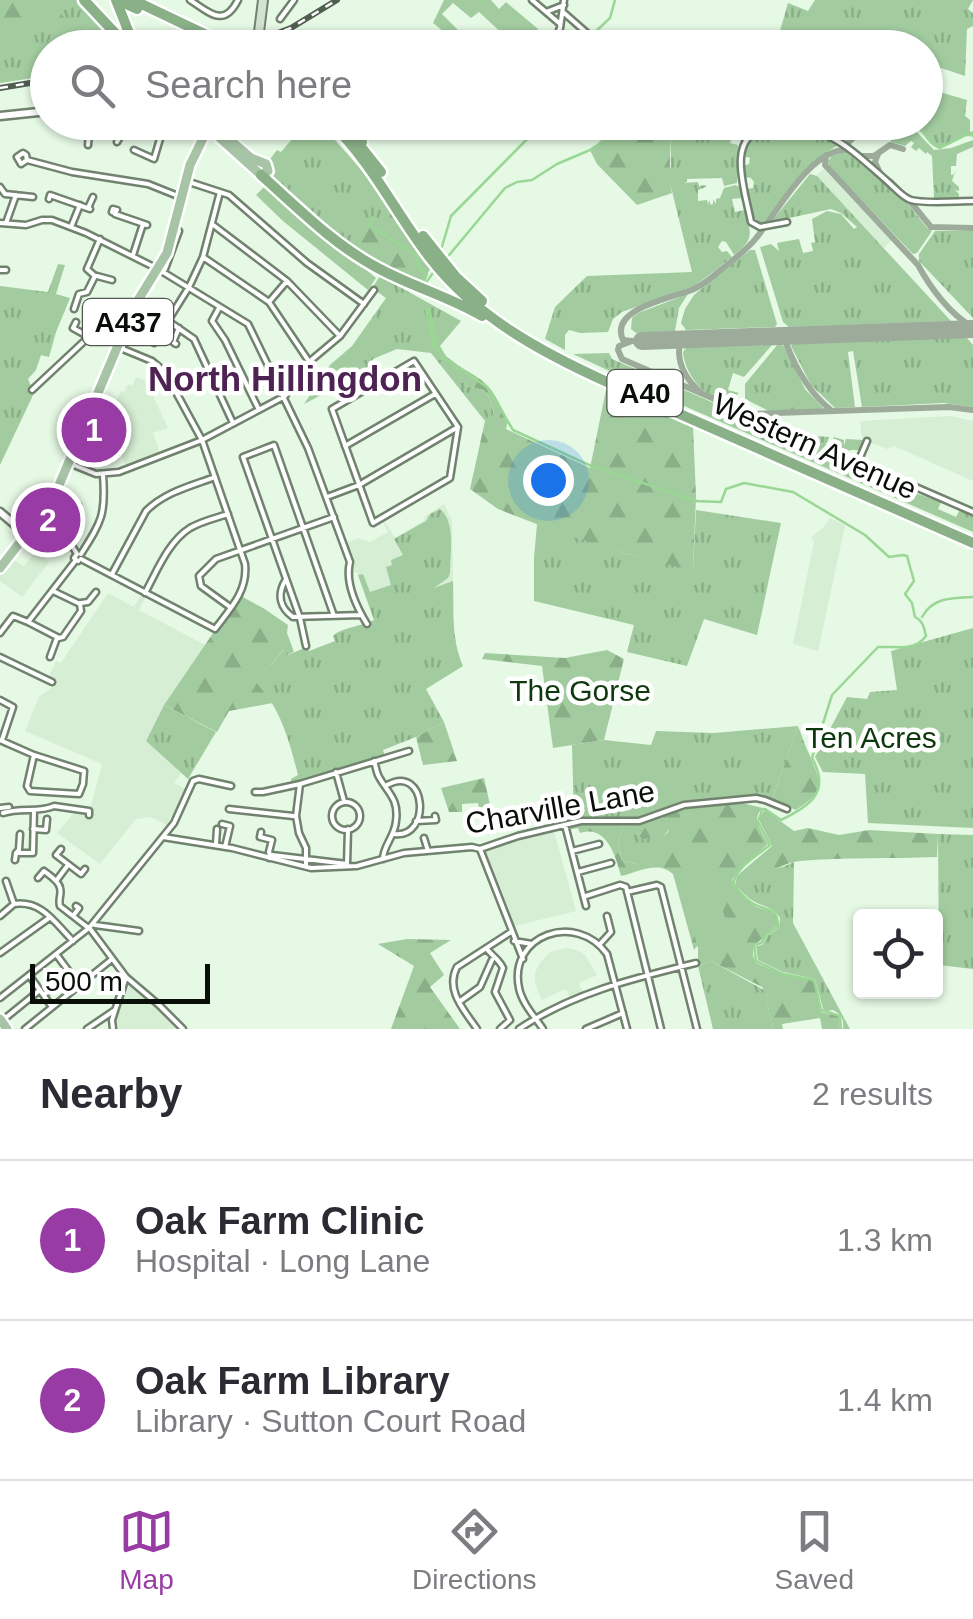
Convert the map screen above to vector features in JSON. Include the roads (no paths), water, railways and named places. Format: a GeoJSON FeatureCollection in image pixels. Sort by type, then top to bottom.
{"type":"FeatureCollection","features":[{"type":"Feature","properties":{"kind":"highway"},"geometry":{"type":"LineString","coordinates":[[84,0],[114,30]]}},
{"type":"Feature","properties":{"kind":"highway"},"geometry":{"type":"LineString","coordinates":[[133,0],[196,30]]}},
{"type":"Feature","properties":{"kind":"highway"},"geometry":{"type":"LineString","coordinates":[[118,4],[126,30]]}},
{"type":"Feature","properties":{"kind":"highway"},"geometry":{"type":"LineString","coordinates":[[118,4],[178,30]]}},
{"type":"Feature","properties":{"kind":"highway","name":"Western Avenue"},"geometry":{"type":"LineString","coordinates":[[346,140],[431,260],[500,324],[607,382],[973,540]]}},
{"type":"Feature","properties":{"kind":"highway","name":"Western Avenue"},"geometry":{"type":"LineString","coordinates":[[357,140],[446,266],[479,298],[524,332],[609,377],[973,540]]}},
{"type":"Feature","properties":{"kind":"highway"},"geometry":{"type":"LineString","coordinates":[[261,175],[368,262],[463,306],[544,351]]}},
{"type":"Feature","properties":{"kind":"main road"},"geometry":{"type":"LineString","coordinates":[[261,30],[264,0]]}},
{"type":"Feature","properties":{"kind":"main road"},"geometry":{"type":"LineString","coordinates":[[187,181],[195,152],[203,140]]}},
{"type":"Feature","properties":{"kind":"main road"},"geometry":{"type":"LineString","coordinates":[[227,140],[250,158],[266,164],[268,170],[261,175]]}},
{"type":"Feature","properties":{"kind":"main road","name":"A437"},"geometry":{"type":"LineString","coordinates":[[0,568],[48,506],[69,464],[135,305],[162,269],[187,181]]}},
{"type":"Feature","properties":{"kind":"street"},"geometry":{"type":"LineString","coordinates":[[190,0],[224,17],[238,0]]}},
{"type":"Feature","properties":{"kind":"street"},"geometry":{"type":"LineString","coordinates":[[280,19],[294,0]]}},
{"type":"Feature","properties":{"kind":"street"},"geometry":{"type":"LineString","coordinates":[[532,0],[559,22]]}},
{"type":"Feature","properties":{"kind":"street"},"geometry":{"type":"LineString","coordinates":[[546,12],[564,6]]}},
{"type":"Feature","properties":{"kind":"street"},"geometry":{"type":"LineString","coordinates":[[557,30],[564,6]]}},
{"type":"Feature","properties":{"kind":"street"},"geometry":{"type":"LineString","coordinates":[[564,6],[587,30]]}},
{"type":"Feature","properties":{"kind":"street"},"geometry":{"type":"LineString","coordinates":[[0,116],[30,113]]}},
{"type":"Feature","properties":{"kind":"street"},"geometry":{"type":"LineString","coordinates":[[88,140],[88,144]]}},
{"type":"Feature","properties":{"kind":"street"},"geometry":{"type":"LineString","coordinates":[[134,150],[154,159],[159,140]]}},
{"type":"Feature","properties":{"kind":"street"},"geometry":{"type":"LineString","coordinates":[[746,140],[740,158],[751,222],[760,227],[787,222]]}},
{"type":"Feature","properties":{"kind":"street"},"geometry":{"type":"LineString","coordinates":[[834,140],[908,200],[973,201]]}},
{"type":"Feature","properties":{"kind":"street"},"geometry":{"type":"LineString","coordinates":[[28,160],[72,172],[148,184],[183,198]]}},
{"type":"Feature","properties":{"kind":"street"},"geometry":{"type":"LineString","coordinates":[[187,181],[228,195],[307,263],[364,304]]}},
{"type":"Feature","properties":{"kind":"street"},"geometry":{"type":"LineString","coordinates":[[0,187],[5,194],[33,197]]}},
{"type":"Feature","properties":{"kind":"street"},"geometry":{"type":"LineString","coordinates":[[154,343],[203,257],[220,192]]}},
{"type":"Feature","properties":{"kind":"street"},"geometry":{"type":"LineString","coordinates":[[16,195],[3,224],[52,220],[100,239],[162,269],[251,327],[327,497],[350,562],[347,574],[366,624]]}},
{"type":"Feature","properties":{"kind":"street"},"geometry":{"type":"LineString","coordinates":[[48,199],[50,195],[89,209],[92,197]]}},
{"type":"Feature","properties":{"kind":"street"},"geometry":{"type":"LineString","coordinates":[[70,227],[80,205]]}},
{"type":"Feature","properties":{"kind":"street"},"geometry":{"type":"LineString","coordinates":[[114,214],[145,224],[133,255]]}},
{"type":"Feature","properties":{"kind":"street"},"geometry":{"type":"LineString","coordinates":[[212,224],[287,281],[340,336]]}},
{"type":"Feature","properties":{"kind":"street"},"geometry":{"type":"LineString","coordinates":[[87,269],[100,239]]}},
{"type":"Feature","properties":{"kind":"street"},"geometry":{"type":"LineString","coordinates":[[203,257],[269,302],[310,362]]}},
{"type":"Feature","properties":{"kind":"street"},"geometry":{"type":"LineString","coordinates":[[80,267],[112,280]]}},
{"type":"Feature","properties":{"kind":"street"},"geometry":{"type":"LineString","coordinates":[[68,289],[79,294],[87,292],[95,276]]}},
{"type":"Feature","properties":{"kind":"street"},"geometry":{"type":"LineString","coordinates":[[269,302],[287,281]]}},
{"type":"Feature","properties":{"kind":"street"},"geometry":{"type":"LineString","coordinates":[[69,464],[104,475],[119,472],[202,440],[284,396],[310,362],[340,336],[374,290]]}},
{"type":"Feature","properties":{"kind":"street"},"geometry":{"type":"LineString","coordinates":[[74,308],[79,294]]}},
{"type":"Feature","properties":{"kind":"street"},"geometry":{"type":"LineString","coordinates":[[32,390],[125,303],[135,305]]}},
{"type":"Feature","properties":{"kind":"street"},"geometry":{"type":"LineString","coordinates":[[220,306],[212,321],[259,410]]}},
{"type":"Feature","properties":{"kind":"street"},"geometry":{"type":"LineString","coordinates":[[168,321],[195,342],[234,424]]}},
{"type":"Feature","properties":{"kind":"street"},"geometry":{"type":"LineString","coordinates":[[76,322],[73,328],[90,337]]}},
{"type":"Feature","properties":{"kind":"street"},"geometry":{"type":"LineString","coordinates":[[176,344],[172,342],[179,328]]}},
{"type":"Feature","properties":{"kind":"street"},"geometry":{"type":"LineString","coordinates":[[48,506],[79,556],[215,629],[241,592],[246,580],[245,564],[202,440],[164,371],[152,361],[118,347]]}},
{"type":"Feature","properties":{"kind":"street"},"geometry":{"type":"LineString","coordinates":[[414,361],[436,394],[458,427],[450,478],[373,524],[332,409],[414,361]]}},
{"type":"Feature","properties":{"kind":"street"},"geometry":{"type":"LineString","coordinates":[[345,446],[436,394]]}},
{"type":"Feature","properties":{"kind":"street"},"geometry":{"type":"LineString","coordinates":[[327,497],[359,485],[458,427]]}},
{"type":"Feature","properties":{"kind":"street"},"geometry":{"type":"LineString","coordinates":[[866,441],[858,462],[973,512]]}},
{"type":"Feature","properties":{"kind":"street"},"geometry":{"type":"LineString","coordinates":[[306,646],[300,618],[243,456],[274,446],[334,616]]}},
{"type":"Feature","properties":{"kind":"street"},"geometry":{"type":"LineString","coordinates":[[28,622],[98,526],[104,514],[104,475]]}},
{"type":"Feature","properties":{"kind":"street"},"geometry":{"type":"LineString","coordinates":[[112,574],[146,510],[164,496],[215,478]]}},
{"type":"Feature","properties":{"kind":"street"},"geometry":{"type":"LineString","coordinates":[[52,542],[46,532],[73,519],[78,505]]}},
{"type":"Feature","properties":{"kind":"street"},"geometry":{"type":"LineString","coordinates":[[0,512],[26,534]]}},
{"type":"Feature","properties":{"kind":"street"},"geometry":{"type":"LineString","coordinates":[[145,593],[180,536],[198,524],[228,514]]}},
{"type":"Feature","properties":{"kind":"street"},"geometry":{"type":"LineString","coordinates":[[231,608],[201,586],[199,576],[216,559],[334,517]]}},
{"type":"Feature","properties":{"kind":"street"},"geometry":{"type":"LineString","coordinates":[[286,579],[280,592],[289,614],[300,618],[362,615]]}},
{"type":"Feature","properties":{"kind":"street"},"geometry":{"type":"LineString","coordinates":[[53,591],[80,604],[88,602],[96,592]]}},
{"type":"Feature","properties":{"kind":"street"},"geometry":{"type":"LineString","coordinates":[[0,633],[16,614],[57,638],[64,636],[82,611],[80,604]]}},
{"type":"Feature","properties":{"kind":"street"},"geometry":{"type":"LineString","coordinates":[[50,657],[57,638]]}},
{"type":"Feature","properties":{"kind":"street"},"geometry":{"type":"LineString","coordinates":[[0,657],[52,682]]}},
{"type":"Feature","properties":{"kind":"street"},"geometry":{"type":"LineString","coordinates":[[0,700],[13,707],[1,741],[84,771],[78,794],[30,791],[23,796]]}},
{"type":"Feature","properties":{"kind":"street"},"geometry":{"type":"LineString","coordinates":[[255,792],[300,784],[409,751]]}},
{"type":"Feature","properties":{"kind":"street"},"geometry":{"type":"LineString","coordinates":[[30,791],[34,755]]}},
{"type":"Feature","properties":{"kind":"street"},"geometry":{"type":"LineString","coordinates":[[374,761],[396,809],[384,860]]}},
{"type":"Feature","properties":{"kind":"street"},"geometry":{"type":"LineString","coordinates":[[336,772],[344,802]]}},
{"type":"Feature","properties":{"kind":"street"},"geometry":{"type":"LineString","coordinates":[[0,998],[91,926],[176,819],[194,780],[231,786]]}},
{"type":"Feature","properties":{"kind":"street"},"geometry":{"type":"LineString","coordinates":[[386,786],[401,781],[415,790],[421,805],[407,834],[393,834]]}},
{"type":"Feature","properties":{"kind":"street"},"geometry":{"type":"LineString","coordinates":[[300,784],[296,816],[306,848],[306,868]]}},
{"type":"Feature","properties":{"kind":"street"},"geometry":{"type":"LineString","coordinates":[[54,806],[55,794]]}},
{"type":"Feature","properties":{"kind":"street","name":"Charville Lane"},"geometry":{"type":"LineString","coordinates":[[163,837],[270,856],[306,868],[384,860],[428,850],[480,848],[586,820],[639,821],[684,805],[766,800],[787,809]]}},
{"type":"Feature","properties":{"kind":"street"},"geometry":{"type":"LineString","coordinates":[[344,802],[355,806],[360,815],[356,825],[348,829],[338,826],[332,816],[344,802]]}},
{"type":"Feature","properties":{"kind":"street"},"geometry":{"type":"LineString","coordinates":[[1,811],[9,806]]}},
{"type":"Feature","properties":{"kind":"street"},"geometry":{"type":"LineString","coordinates":[[1,811],[54,806],[89,811],[89,815]]}},
{"type":"Feature","properties":{"kind":"street"},"geometry":{"type":"LineString","coordinates":[[16,853],[33,853],[34,809]]}},
{"type":"Feature","properties":{"kind":"street"},"geometry":{"type":"LineString","coordinates":[[229,809],[296,816]]}},
{"type":"Feature","properties":{"kind":"street"},"geometry":{"type":"LineString","coordinates":[[416,820],[436,820],[435,816]]}},
{"type":"Feature","properties":{"kind":"street"},"geometry":{"type":"LineString","coordinates":[[34,829],[46,830],[47,819]]}},
{"type":"Feature","properties":{"kind":"street"},"geometry":{"type":"LineString","coordinates":[[222,824],[230,826],[225,847]]}},
{"type":"Feature","properties":{"kind":"street"},"geometry":{"type":"LineString","coordinates":[[565,825],[586,906]]}},
{"type":"Feature","properties":{"kind":"street"},"geometry":{"type":"LineString","coordinates":[[216,845],[217,829]]}},
{"type":"Feature","properties":{"kind":"street"},"geometry":{"type":"LineString","coordinates":[[261,832],[260,837],[272,840],[270,856],[347,865],[348,829]]}},
{"type":"Feature","properties":{"kind":"street"},"geometry":{"type":"LineString","coordinates":[[230,831],[238,832]]}},
{"type":"Feature","properties":{"kind":"street"},"geometry":{"type":"LineString","coordinates":[[15,860],[20,834]]}},
{"type":"Feature","properties":{"kind":"street"},"geometry":{"type":"LineString","coordinates":[[424,838],[428,850]]}},
{"type":"Feature","properties":{"kind":"street"},"geometry":{"type":"LineString","coordinates":[[572,851],[599,844]]}},
{"type":"Feature","properties":{"kind":"street"},"geometry":{"type":"LineString","coordinates":[[480,848],[522,959]]}},
{"type":"Feature","properties":{"kind":"street"},"geometry":{"type":"LineString","coordinates":[[61,849],[56,855],[81,874],[85,870]]}},
{"type":"Feature","properties":{"kind":"street"},"geometry":{"type":"LineString","coordinates":[[578,872],[611,863]]}},
{"type":"Feature","properties":{"kind":"street"},"geometry":{"type":"LineString","coordinates":[[56,881],[68,865]]}},
{"type":"Feature","properties":{"kind":"street"},"geometry":{"type":"LineString","coordinates":[[38,878],[44,871],[56,881],[60,888],[59,904],[91,926],[139,930]]}},
{"type":"Feature","properties":{"kind":"street"},"geometry":{"type":"LineString","coordinates":[[6,881],[14,904]]}},
{"type":"Feature","properties":{"kind":"street"},"geometry":{"type":"LineString","coordinates":[[627,892],[660,886],[697,1029]]}},
{"type":"Feature","properties":{"kind":"street"},"geometry":{"type":"LineString","coordinates":[[586,896],[626,887],[661,1029]]}},
{"type":"Feature","properties":{"kind":"street"},"geometry":{"type":"LineString","coordinates":[[0,916],[14,904],[34,904],[73,941]]}},
{"type":"Feature","properties":{"kind":"street"},"geometry":{"type":"LineString","coordinates":[[73,916],[76,906]]}},
{"type":"Feature","properties":{"kind":"street"},"geometry":{"type":"LineString","coordinates":[[600,944],[611,932],[607,916]]}},
{"type":"Feature","properties":{"kind":"street"},"geometry":{"type":"LineString","coordinates":[[1,950],[49,918]]}},
{"type":"Feature","properties":{"kind":"street"},"geometry":{"type":"LineString","coordinates":[[91,926],[126,977],[182,1029]]}},
{"type":"Feature","properties":{"kind":"street"},"geometry":{"type":"LineString","coordinates":[[543,1029],[523,1000],[518,972],[532,944],[549,934],[568,931],[600,944],[610,960],[627,1029]]}},
{"type":"Feature","properties":{"kind":"street"},"geometry":{"type":"LineString","coordinates":[[478,1029],[453,989],[455,970],[511,932]]}},
{"type":"Feature","properties":{"kind":"street"},"geometry":{"type":"LineString","coordinates":[[514,941],[532,944]]}},
{"type":"Feature","properties":{"kind":"street"},"geometry":{"type":"LineString","coordinates":[[486,948],[503,970],[494,992],[510,1020],[500,1029]]}},
{"type":"Feature","properties":{"kind":"street"},"geometry":{"type":"LineString","coordinates":[[56,954],[79,985]]}},
{"type":"Feature","properties":{"kind":"street"},"geometry":{"type":"LineString","coordinates":[[25,1029],[112,959]]}},
{"type":"Feature","properties":{"kind":"street"},"geometry":{"type":"LineString","coordinates":[[459,1002],[480,987],[493,959]]}},
{"type":"Feature","properties":{"kind":"street"},"geometry":{"type":"LineString","coordinates":[[519,1029],[616,982],[696,963]]}},
{"type":"Feature","properties":{"kind":"street"},"geometry":{"type":"LineString","coordinates":[[29,976],[52,1007]]}},
{"type":"Feature","properties":{"kind":"street"},"geometry":{"type":"LineString","coordinates":[[112,1029],[126,977]]}},
{"type":"Feature","properties":{"kind":"street"},"geometry":{"type":"LineString","coordinates":[[3,1024],[52,985]]}},
{"type":"Feature","properties":{"kind":"street"},"geometry":{"type":"LineString","coordinates":[[87,1029],[115,1010]]}},
{"type":"Feature","properties":{"kind":"street"},"geometry":{"type":"LineString","coordinates":[[587,1029],[623,1013]]}},
{"type":"Feature","properties":{"kind":"waterway"},"geometry":{"type":"LineString","coordinates":[[597,30],[610,18],[615,0]]}},
{"type":"Feature","properties":{"kind":"waterway"},"geometry":{"type":"LineString","coordinates":[[929,140],[940,148],[973,135]]}},
{"type":"Feature","properties":{"kind":"waterway"},"geometry":{"type":"LineString","coordinates":[[441,250],[451,216],[526,140]]}},
{"type":"Feature","properties":{"kind":"waterway"},"geometry":{"type":"LineString","coordinates":[[445,260],[505,188],[532,180],[603,140]]}},
{"type":"Feature","properties":{"kind":"waterway"},"geometry":{"type":"LineString","coordinates":[[373,217],[369,225],[416,255],[419,269],[427,274],[423,283]]}},
{"type":"Feature","properties":{"kind":"waterway"},"geometry":{"type":"LineString","coordinates":[[425,284],[435,270]]}},
{"type":"Feature","properties":{"kind":"waterway"},"geometry":{"type":"LineString","coordinates":[[429,308],[442,357],[487,387],[513,430],[589,465],[697,501]]}},
{"type":"Feature","properties":{"kind":"waterway"},"geometry":{"type":"LineString","coordinates":[[426,310],[434,347],[438,349]]}},
{"type":"Feature","properties":{"kind":"waterway"},"geometry":{"type":"LineString","coordinates":[[695,501],[721,502],[726,489],[744,483],[793,492],[865,535],[889,557],[907,556],[914,581],[905,594],[926,636],[910,646],[878,647],[832,695],[812,758],[818,789],[809,803],[781,820],[762,810],[758,822],[770,845],[742,867],[733,885],[751,902],[776,916],[778,927],[754,945],[756,961],[783,974],[814,980],[821,1010],[840,1016],[841,1029]]}},
{"type":"Feature","properties":{"kind":"waterway"},"geometry":{"type":"LineString","coordinates":[[922,617],[937,602],[973,597]]}},
{"type":"Feature","properties":{"kind":"railway"},"geometry":{"type":"LineString","coordinates":[[286,30],[337,0]]}},
{"type":"Feature","properties":{"kind":"railway"},"geometry":{"type":"LineString","coordinates":[[0,88],[30,83]]}},
{"type":"Feature","properties":{"kind":"place","name":"Oak Farm Clinic"},"geometry":{"type":"Point","coordinates":[94,430]}},
{"type":"Feature","properties":{"kind":"place","name":"Oak Farm Library"},"geometry":{"type":"Point","coordinates":[48,520]}},
{"type":"Feature","properties":{"kind":"district","name":"North Hillingdon"},"geometry":{"type":"Point","coordinates":[285,378]}},
{"type":"Feature","properties":{"kind":"park label","name":"The Gorse"},"geometry":{"type":"Point","coordinates":[580,690]}},
{"type":"Feature","properties":{"kind":"park label","name":"Ten Acres"},"geometry":{"type":"Point","coordinates":[871,737]}}]}
